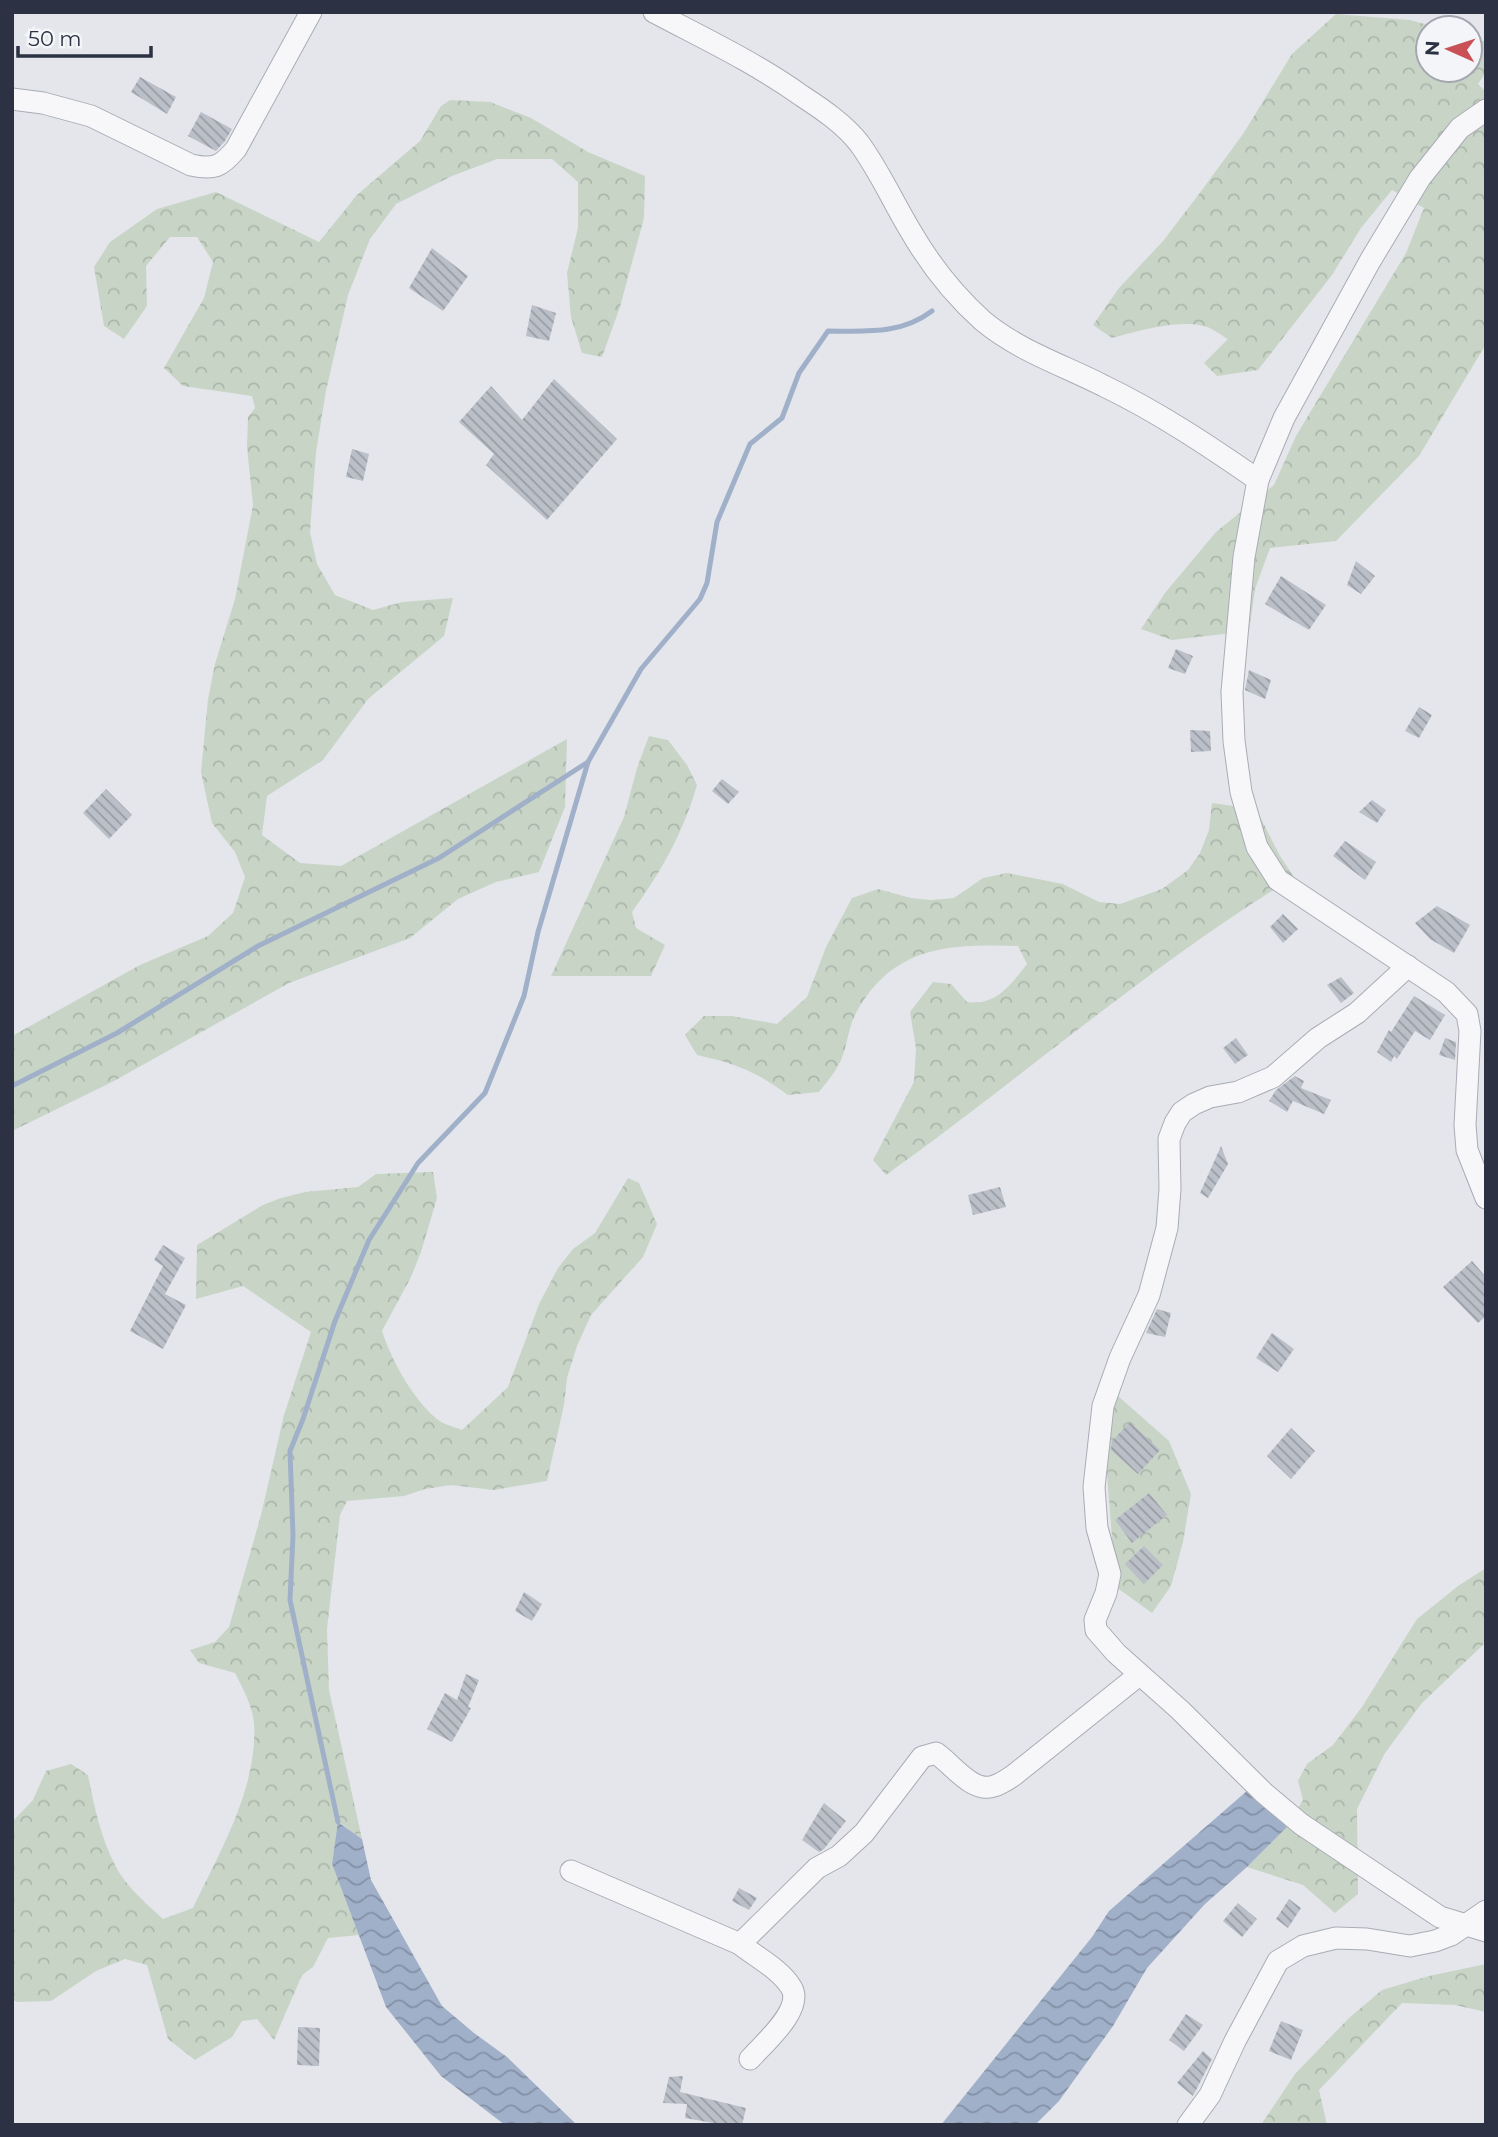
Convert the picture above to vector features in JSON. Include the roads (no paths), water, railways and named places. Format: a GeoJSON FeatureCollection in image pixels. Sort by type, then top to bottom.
{"type":"FeatureCollection","features":[{"type":"Feature","properties":{"kind":"street"},"geometry":{"type":"LineString","coordinates":[[12,99],[43,103],[91,116],[191,165],[207,168],[224,163],[236,149],[311,12]]}},
{"type":"Feature","properties":{"kind":"street"},"geometry":{"type":"LineString","coordinates":[[654,12],[772,75],[825,111],[858,142],[911,233],[945,281],[980,318],[999,333],[1024,349],[1106,386],[1194,437],[1258,481]]}},
{"type":"Feature","properties":{"kind":"street"},"geometry":{"type":"LineString","coordinates":[[1486,110],[1460,128],[1420,178],[1370,261],[1284,418],[1258,481],[1244,557],[1232,692],[1234,741],[1241,792],[1257,847],[1278,880],[1446,992],[1467,1014],[1470,1031],[1465,1125],[1467,1150],[1486,1198]]}},
{"type":"Feature","properties":{"kind":"street"},"geometry":{"type":"LineString","coordinates":[[1408,966],[1357,1013],[1318,1038],[1273,1077],[1238,1092],[1210,1097],[1194,1104],[1182,1112],[1175,1123],[1169,1139],[1170,1189],[1167,1228],[1149,1295],[1120,1357],[1103,1406],[1094,1487],[1097,1528],[1110,1574],[1095,1620],[1097,1630],[1139,1675],[1180,1710],[1264,1793],[1301,1824],[1440,1917],[1486,1931]]}},
{"type":"Feature","properties":{"kind":"street"},"geometry":{"type":"LineString","coordinates":[[740,1944],[817,1868],[839,1856],[864,1833],[922,1757],[936,1753],[971,1782],[985,1788],[995,1786],[1014,1775],[1139,1675]]}},
{"type":"Feature","properties":{"kind":"street"},"geometry":{"type":"LineString","coordinates":[[571,1871],[740,1944],[782,1976],[794,1995],[793,2004],[785,2020],[750,2059]]}},
{"type":"Feature","properties":{"kind":"street"},"geometry":{"type":"LineString","coordinates":[[1188,2125],[1210,2095],[1235,2041],[1278,1961],[1303,1945],[1336,1938],[1367,1939],[1410,1946],[1436,1941],[1451,1935],[1486,1911]]}},
{"type":"Feature","properties":{"kind":"water"},"geometry":{"type":"Polygon","coordinates":[[[1248,1790],[1287,1827],[1205,1904],[1147,1968],[1113,2026],[1059,2101],[1035,2125],[941,2125],[1092,1937],[1109,1911],[1248,1790]]]}},
{"type":"Feature","properties":{"kind":"water"},"geometry":{"type":"Polygon","coordinates":[[[338,1822],[362,1839],[371,1880],[442,2006],[507,2057],[577,2125],[505,2125],[441,2076],[386,2007],[332,1864],[338,1822]]]}},
{"type":"Feature","properties":{"kind":"waterway"},"geometry":{"type":"LineString","coordinates":[[338,1822],[290,1600],[293,1535],[290,1451],[335,1321],[369,1240],[418,1163],[485,1093],[524,996],[538,932],[588,762],[641,669],[700,599],[707,583],[717,522],[750,444],[782,418],[799,373],[828,331],[895,328],[920,319],[932,311]]}},
{"type":"Feature","properties":{"kind":"waterway"},"geometry":{"type":"LineString","coordinates":[[12,1086],[117,1033],[258,946],[439,858],[588,762]]}}]}
